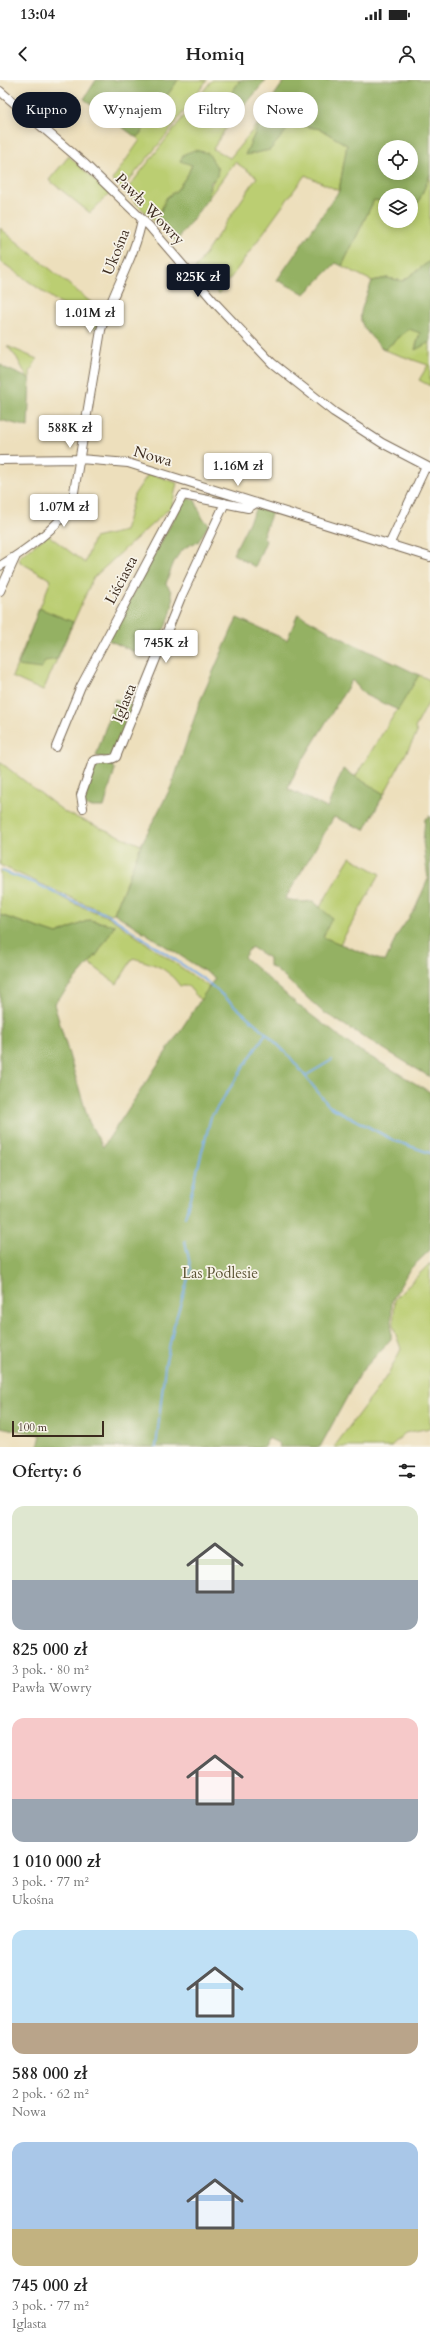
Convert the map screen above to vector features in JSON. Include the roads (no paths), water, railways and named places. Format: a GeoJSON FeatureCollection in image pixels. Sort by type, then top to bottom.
{"type":"FeatureCollection","features":[{"type":"Feature","properties":{"kind":"street","name":"Pawła Wowry"},"geometry":{"type":"LineString","coordinates":[[0,91],[86,164],[142,219],[217,305],[272,362],[334,412],[382,443],[428,467],[389,545]]}},
{"type":"Feature","properties":{"kind":"street","name":"Ukośna"},"geometry":{"type":"LineString","coordinates":[[16,556],[68,510],[73,497],[101,330],[110,302],[134,249],[142,219]]}},
{"type":"Feature","properties":{"kind":"street","name":"Nowa"},"geometry":{"type":"LineString","coordinates":[[0,460],[80,459],[136,466],[430,557]]}},
{"type":"Feature","properties":{"kind":"street","name":"Liściasta"},"geometry":{"type":"LineString","coordinates":[[56,747],[78,692],[183,495],[248,508],[256,503]]}},
{"type":"Feature","properties":{"kind":"street","name":"Iglasta"},"geometry":{"type":"LineString","coordinates":[[83,808],[81,795],[93,761],[98,758],[111,760],[118,753],[181,597],[225,503]]}},
{"type":"Feature","properties":{"kind":"street"},"geometry":{"type":"LineString","coordinates":[[0,566],[16,556]]}},
{"type":"Feature","properties":{"kind":"street"},"geometry":{"type":"LineString","coordinates":[[0,591],[16,556]]}},
{"type":"Feature","properties":{"kind":"waterway"},"geometry":{"type":"LineString","coordinates":[[2,871],[35,883],[72,901],[109,915],[205,980],[266,1033],[211,1117],[185,1217]]}},
{"type":"Feature","properties":{"kind":"waterway"},"geometry":{"type":"LineString","coordinates":[[266,1033],[290,1057],[329,1106],[395,1141],[430,1153]]}},
{"type":"Feature","properties":{"kind":"waterway"},"geometry":{"type":"LineString","coordinates":[[305,1076],[332,1060]]}},
{"type":"Feature","properties":{"kind":"waterway"},"geometry":{"type":"LineString","coordinates":[[156,1447],[165,1366],[174,1325],[191,1269],[185,1241]]}},
{"type":"Feature","properties":{"kind":"park label","name":"Las Podlesie"},"geometry":{"type":"Point","coordinates":[220,1273]}}]}
